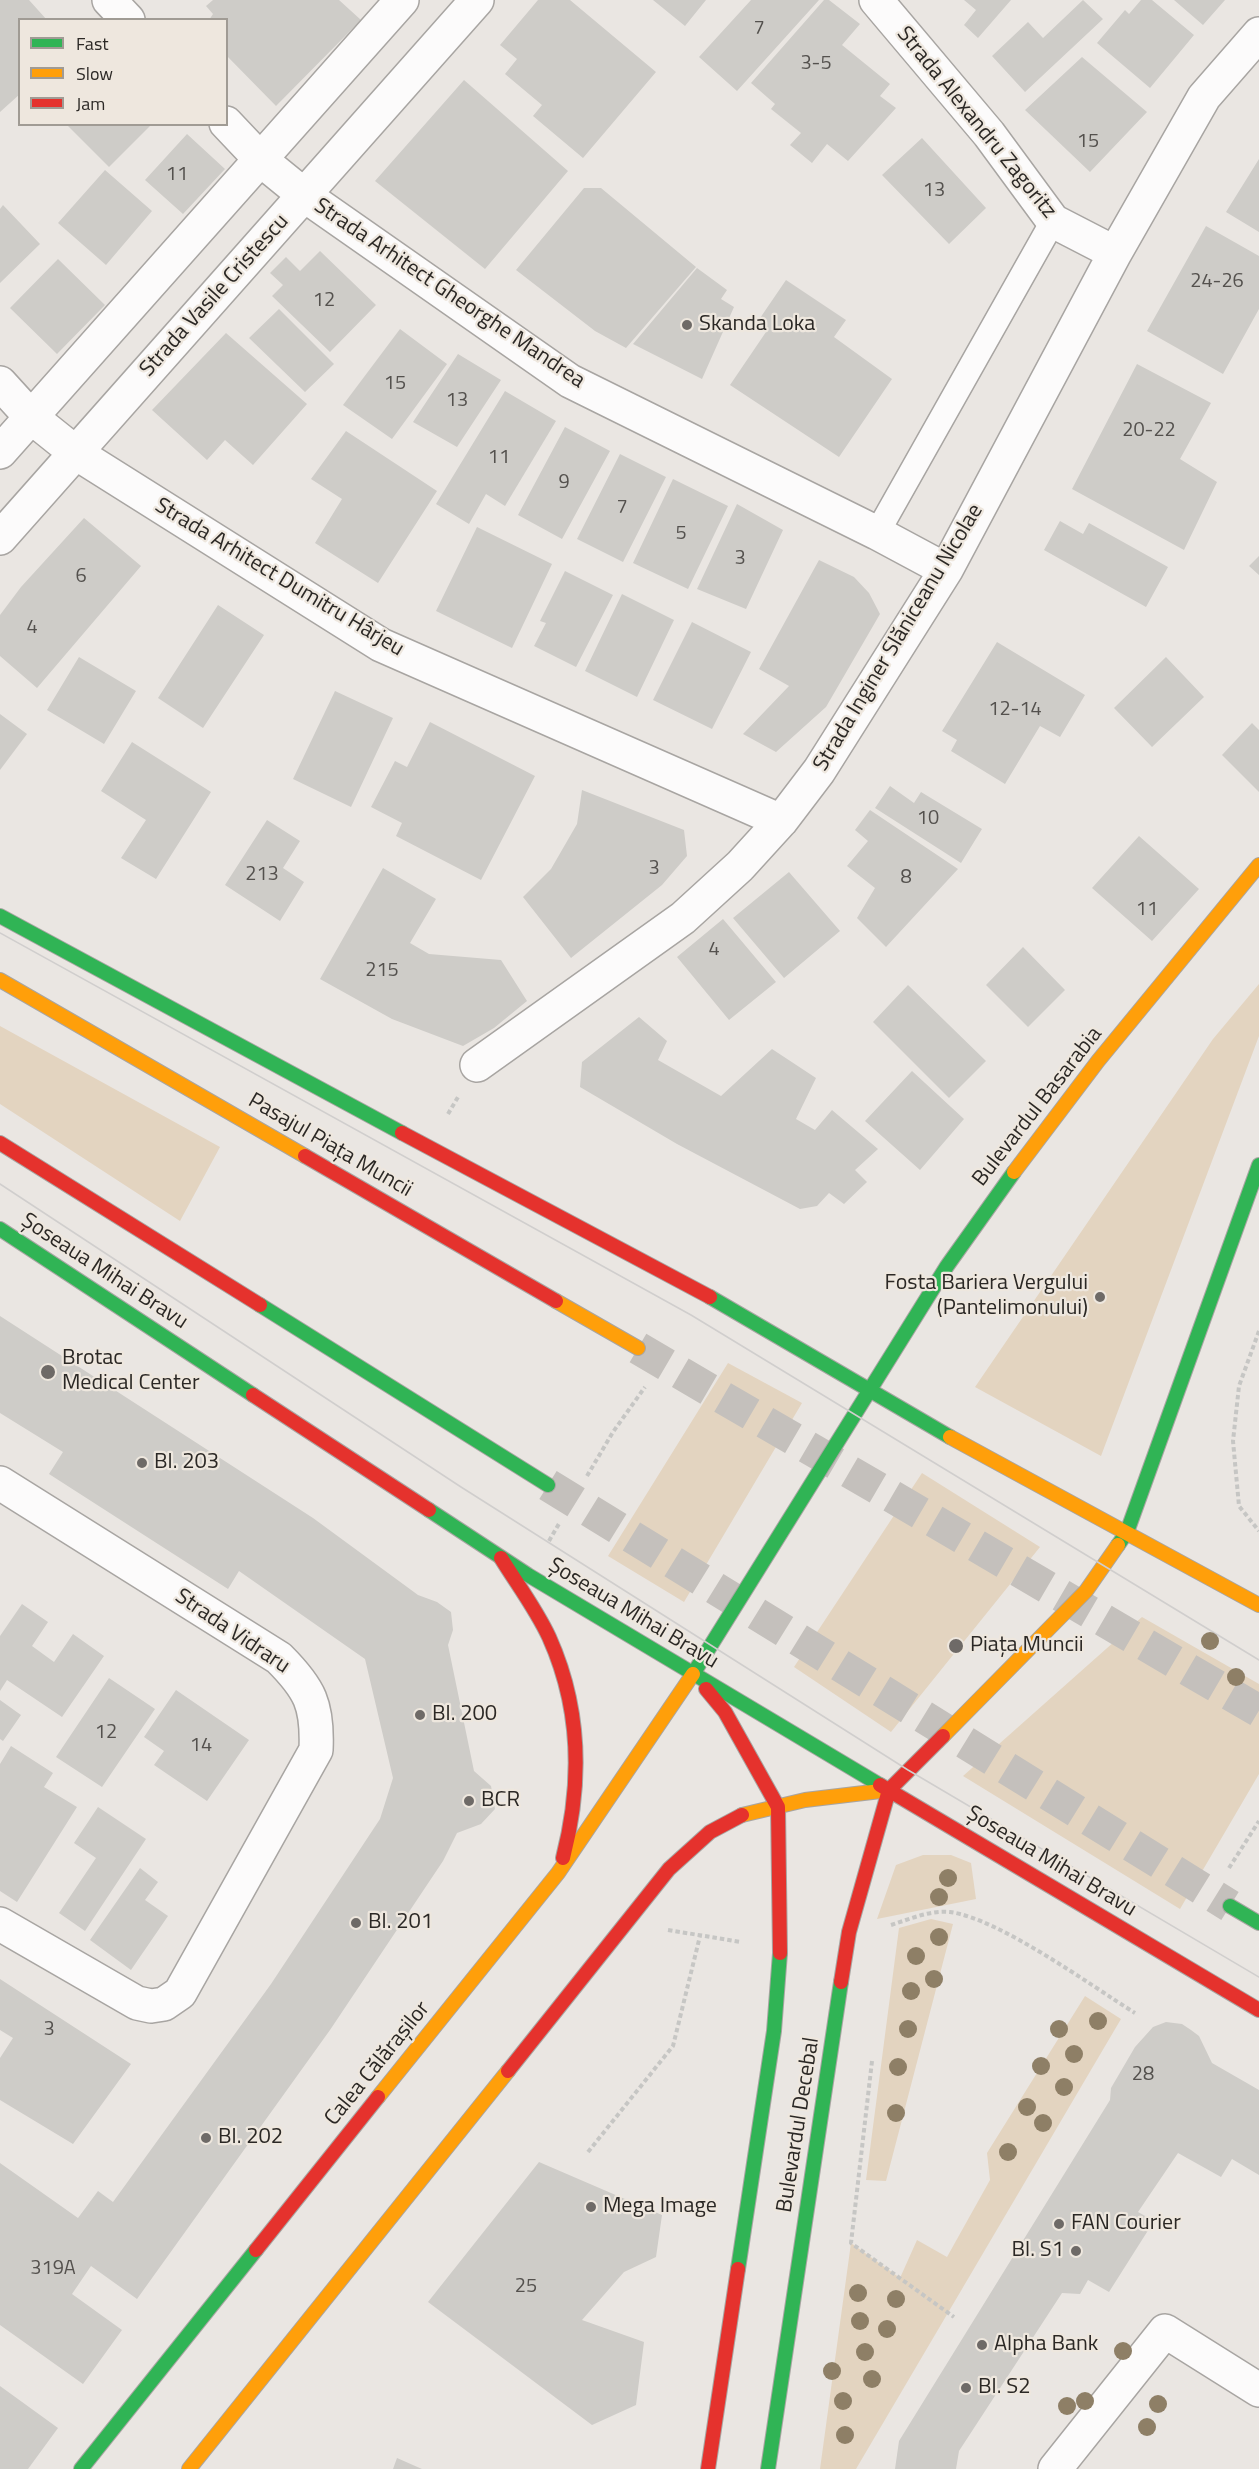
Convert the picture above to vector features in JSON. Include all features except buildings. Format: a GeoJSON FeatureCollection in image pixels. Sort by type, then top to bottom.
{"type":"FeatureCollection","features":[{"type":"Feature","properties":{"kind":"main road","name":"Bulevardul Basarabia"},"geometry":{"type":"LineString","coordinates":[[871,1390],[983,1214],[1130,1023],[1259,865]]}},
{"type":"Feature","properties":{"kind":"main road"},"geometry":{"type":"LineString","coordinates":[[0,916],[429,1148],[704,1293],[953,1439],[1259,1605]]}},
{"type":"Feature","properties":{"kind":"main road","name":"Pasajul Piața Muncii"},"geometry":{"type":"LineString","coordinates":[[0,980],[638,1348]]}},
{"type":"Feature","properties":{"kind":"main road"},"geometry":{"type":"LineString","coordinates":[[0,1143],[548,1485]]}},
{"type":"Feature","properties":{"kind":"main road"},"geometry":{"type":"LineString","coordinates":[[189,2469],[669,1869],[697,1842],[726,1822],[755,1811],[888,1790],[1086,1591],[1127,1532],[1259,1165]]}},
{"type":"Feature","properties":{"kind":"main road","name":"Șoseaua Mihai Bravu"},"geometry":{"type":"LineString","coordinates":[[0,1229],[528,1575],[1259,2010]]}},
{"type":"Feature","properties":{"kind":"main road"},"geometry":{"type":"LineString","coordinates":[[778,1807],[725,1712],[693,1674],[871,1390]]}},
{"type":"Feature","properties":{"kind":"main road"},"geometry":{"type":"LineString","coordinates":[[501,1558],[554,1648],[573,1708],[579,1777],[568,1842],[558,1873]]}},
{"type":"Feature","properties":{"kind":"main road","name":"Calea Călărașilor"},"geometry":{"type":"LineString","coordinates":[[81,2469],[558,1873],[693,1674]]}},
{"type":"Feature","properties":{"kind":"main road","name":"Bulevardul Decebal"},"geometry":{"type":"LineString","coordinates":[[768,2469],[849,1932],[888,1790]]}},
{"type":"Feature","properties":{"kind":"main road","name":"Bulevardul Decebal"},"geometry":{"type":"LineString","coordinates":[[708,2469],[774,2031],[781,1941],[778,1807]]}},
{"type":"Feature","properties":{"kind":"main road"},"geometry":{"type":"LineString","coordinates":[[1230,1906],[1259,1923]]}},
{"type":"Feature","properties":{"kind":"street"},"geometry":{"type":"LineString","coordinates":[[109,0],[126,18]]}},
{"type":"Feature","properties":{"kind":"street"},"geometry":{"type":"LineString","coordinates":[[0,452],[402,0]]}},
{"type":"Feature","properties":{"kind":"street","name":"Strada Vasile Cristescu"},"geometry":{"type":"LineString","coordinates":[[0,538],[477,0]]}},
{"type":"Feature","properties":{"kind":"street","name":"Strada Alexandru Zagoritz"},"geometry":{"type":"LineString","coordinates":[[876,0],[989,134],[1053,221],[1115,253]]}},
{"type":"Feature","properties":{"kind":"street","name":"Strada Inginer Slăniceanu Nicolae"},"geometry":{"type":"LineString","coordinates":[[477,1065],[683,918],[740,866],[781,821],[847,729],[945,570],[1115,253],[1204,97],[1259,34]]}},
{"type":"Feature","properties":{"kind":"street","name":"Strada Arhitect Gheorghe Mandrea"},"geometry":{"type":"LineString","coordinates":[[228,125],[261,160],[304,195],[570,381],[877,533],[945,570]]}},
{"type":"Feature","properties":{"kind":"street","name":"Strada Arhitect Dumitru Hârjeu"},"geometry":{"type":"LineString","coordinates":[[0,383],[31,417],[76,453],[381,645],[781,821]]}},
{"type":"Feature","properties":{"kind":"street","name":"Strada Vidraru"},"geometry":{"type":"LineString","coordinates":[[0,1483],[279,1658],[302,1681],[312,1703],[317,1724],[316,1750],[207,1949],[180,1993],[164,2004],[151,2006],[137,2003],[0,1924]]}},
{"type":"Feature","properties":{"kind":"street"},"geometry":{"type":"LineString","coordinates":[[1055,2469],[1165,2331],[1259,2390]]}},
{"type":"Feature","properties":{"kind":"lane"},"geometry":{"type":"LineString","coordinates":[[877,533],[1053,221]]}},
{"type":"Feature","properties":{"kind":"path"},"geometry":{"type":"LineString","coordinates":[[429,1148],[477,1065]]}},
{"type":"Feature","properties":{"kind":"path"},"geometry":{"type":"LineString","coordinates":[[1259,1331],[1239,1386],[1233,1441],[1239,1506],[1259,1532]]}},
{"type":"Feature","properties":{"kind":"path"},"geometry":{"type":"LineString","coordinates":[[584,1482],[613,1432],[647,1384]]}},
{"type":"Feature","properties":{"kind":"path"},"geometry":{"type":"LineString","coordinates":[[528,1575],[566,1512]]}},
{"type":"Feature","properties":{"kind":"path"},"geometry":{"type":"LineString","coordinates":[[888,1926],[928,1913],[950,1912],[998,1929],[1136,2013]]}},
{"type":"Feature","properties":{"kind":"path"},"geometry":{"type":"LineString","coordinates":[[588,2152],[673,2046],[700,1936]]}},
{"type":"Feature","properties":{"kind":"path"},"geometry":{"type":"LineString","coordinates":[[873,2055],[851,2243],[954,2316]]}},
{"type":"Feature","properties":{"kind":"shaded area"},"geometry":{"type":"Polygon","coordinates":[[[1259,984],[1259,1036],[1101,1456],[975,1387],[1213,1039],[1259,984]]]}},
{"type":"Feature","properties":{"kind":"shaded area"},"geometry":{"type":"Polygon","coordinates":[[[0,1026],[220,1147],[180,1221],[0,1104],[0,1026]]]}},
{"type":"Feature","properties":{"kind":"shaded area"},"geometry":{"type":"Polygon","coordinates":[[[728,1363],[802,1403],[684,1602],[608,1556],[728,1363]]]}},
{"type":"Feature","properties":{"kind":"shaded area"},"geometry":{"type":"Polygon","coordinates":[[[922,1473],[1040,1547],[891,1732],[794,1667],[922,1473]]]}},
{"type":"Feature","properties":{"kind":"shaded area"},"geometry":{"type":"Polygon","coordinates":[[[1142,1617],[1259,1684],[1259,1774],[1180,1909],[963,1776],[1142,1617]]]}},
{"type":"Feature","properties":{"kind":"shaded area"},"geometry":{"type":"Polygon","coordinates":[[[923,1855],[951,1855],[971,1863],[976,1899],[877,1919],[896,1865],[923,1855]]]}},
{"type":"Feature","properties":{"kind":"shaded area"},"geometry":{"type":"Polygon","coordinates":[[[931,1919],[953,1924],[886,2181],[866,2180],[899,1928],[931,1919]]]}},
{"type":"Feature","properties":{"kind":"shaded area"},"geometry":{"type":"Polygon","coordinates":[[[1085,1996],[1121,2019],[856,2469],[820,2469],[851,2243],[900,2278],[917,2240],[947,2257],[990,2180],[987,2153],[1085,1996]]]}},
{"type":"Feature","properties":{"kind":"tunnel"},"geometry":{"type":"LineString","coordinates":[[638,1348],[1259,1711]]}},
{"type":"Feature","properties":{"kind":"tunnel"},"geometry":{"type":"LineString","coordinates":[[548,1485],[1230,1906]]}},
{"type":"Feature","properties":{"kind":"tram line"},"geometry":{"type":"LineString","coordinates":[[0,933],[691,1315],[1259,1660]]}},
{"type":"Feature","properties":{"kind":"tram line"},"geometry":{"type":"LineString","coordinates":[[0,1184],[461,1487],[908,1770],[1259,1977]]}},
{"type":"Feature","properties":{"kind":"traffic: fast"},"geometry":{"type":"LineString","coordinates":[[0,916],[402,1133]]}},
{"type":"Feature","properties":{"kind":"traffic: fast"},"geometry":{"type":"LineString","coordinates":[[1118,1545],[1127,1532],[1259,1165]]}},
{"type":"Feature","properties":{"kind":"traffic: fast"},"geometry":{"type":"LineString","coordinates":[[693,1674],[947,1266],[1014,1172]]}},
{"type":"Feature","properties":{"kind":"traffic: fast"},"geometry":{"type":"LineString","coordinates":[[0,1229],[253,1395]]}},
{"type":"Feature","properties":{"kind":"traffic: fast"},"geometry":{"type":"LineString","coordinates":[[710,1297],[950,1437]]}},
{"type":"Feature","properties":{"kind":"traffic: fast"},"geometry":{"type":"LineString","coordinates":[[260,1305],[548,1485]]}},
{"type":"Feature","properties":{"kind":"traffic: fast"},"geometry":{"type":"LineString","coordinates":[[429,1510],[528,1575],[880,1785]]}},
{"type":"Feature","properties":{"kind":"traffic: fast"},"geometry":{"type":"LineString","coordinates":[[1230,1906],[1259,1923]]}},
{"type":"Feature","properties":{"kind":"traffic: fast"},"geometry":{"type":"LineString","coordinates":[[738,2269],[774,2031],[780,1953]]}},
{"type":"Feature","properties":{"kind":"traffic: fast"},"geometry":{"type":"LineString","coordinates":[[768,2469],[841,1982]]}},
{"type":"Feature","properties":{"kind":"traffic: fast"},"geometry":{"type":"LineString","coordinates":[[81,2469],[256,2250]]}},
{"type":"Feature","properties":{"kind":"traffic: slow"},"geometry":{"type":"LineString","coordinates":[[1014,1172],[1098,1061],[1259,865]]}},
{"type":"Feature","properties":{"kind":"traffic: slow"},"geometry":{"type":"LineString","coordinates":[[0,980],[305,1156]]}},
{"type":"Feature","properties":{"kind":"traffic: slow"},"geometry":{"type":"LineString","coordinates":[[556,1301],[638,1348]]}},
{"type":"Feature","properties":{"kind":"traffic: slow"},"geometry":{"type":"LineString","coordinates":[[950,1437],[1259,1605]]}},
{"type":"Feature","properties":{"kind":"traffic: slow"},"geometry":{"type":"LineString","coordinates":[[943,1736],[1086,1591],[1118,1545]]}},
{"type":"Feature","properties":{"kind":"traffic: slow"},"geometry":{"type":"LineString","coordinates":[[378,2097],[558,1873],[693,1674]]}},
{"type":"Feature","properties":{"kind":"traffic: slow"},"geometry":{"type":"LineString","coordinates":[[742,1815],[805,1800],[889,1790]]}},
{"type":"Feature","properties":{"kind":"traffic: slow"},"geometry":{"type":"LineString","coordinates":[[189,2469],[508,2071]]}},
{"type":"Feature","properties":{"kind":"traffic: jam"},"geometry":{"type":"LineString","coordinates":[[402,1133],[710,1297]]}},
{"type":"Feature","properties":{"kind":"traffic: jam"},"geometry":{"type":"LineString","coordinates":[[0,1143],[260,1305]]}},
{"type":"Feature","properties":{"kind":"traffic: jam"},"geometry":{"type":"LineString","coordinates":[[305,1156],[556,1301]]}},
{"type":"Feature","properties":{"kind":"traffic: jam"},"geometry":{"type":"LineString","coordinates":[[253,1395],[429,1510]]}},
{"type":"Feature","properties":{"kind":"traffic: jam"},"geometry":{"type":"LineString","coordinates":[[501,1558],[549,1637],[560,1664],[573,1719],[575,1746],[573,1802],[563,1858]]}},
{"type":"Feature","properties":{"kind":"traffic: jam"},"geometry":{"type":"LineString","coordinates":[[706,1689],[725,1712],[778,1807],[780,1953]]}},
{"type":"Feature","properties":{"kind":"traffic: jam"},"geometry":{"type":"LineString","coordinates":[[841,1982],[849,1932],[889,1790],[943,1736]]}},
{"type":"Feature","properties":{"kind":"traffic: jam"},"geometry":{"type":"LineString","coordinates":[[880,1785],[1259,2010]]}},
{"type":"Feature","properties":{"kind":"traffic: jam"},"geometry":{"type":"LineString","coordinates":[[508,2071],[669,1869],[710,1832],[742,1815]]}},
{"type":"Feature","properties":{"kind":"traffic: jam"},"geometry":{"type":"LineString","coordinates":[[256,2250],[378,2097]]}},
{"type":"Feature","properties":{"kind":"traffic: jam"},"geometry":{"type":"LineString","coordinates":[[708,2469],[738,2269]]}},
{"type":"Feature","properties":{"kind":"place","name":"Skanda Loka"},"geometry":{"type":"Point","coordinates":[687,325]}},
{"type":"Feature","properties":{"kind":"place","name":"Fosta Bariera Vergului (Pantelimonului)"},"geometry":{"type":"Point","coordinates":[1100,1297]}},
{"type":"Feature","properties":{"kind":"place","name":"Brotac Medical Center"},"geometry":{"type":"Point","coordinates":[48,1372]}},
{"type":"Feature","properties":{"kind":"place","name":"Bl. 203"},"geometry":{"type":"Point","coordinates":[142,1463]}},
{"type":"Feature","properties":{"kind":"place","name":"Piața Muncii"},"geometry":{"type":"Point","coordinates":[956,1646]}},
{"type":"Feature","properties":{"kind":"place","name":"Bl. 200"},"geometry":{"type":"Point","coordinates":[420,1715]}},
{"type":"Feature","properties":{"kind":"place","name":"BCR"},"geometry":{"type":"Point","coordinates":[469,1801]}},
{"type":"Feature","properties":{"kind":"place","name":"Bl. 201"},"geometry":{"type":"Point","coordinates":[356,1923]}},
{"type":"Feature","properties":{"kind":"place","name":"Bl. 202"},"geometry":{"type":"Point","coordinates":[206,2138]}},
{"type":"Feature","properties":{"kind":"place","name":"Mega Image"},"geometry":{"type":"Point","coordinates":[591,2207]}},
{"type":"Feature","properties":{"kind":"place","name":"FAN Courier"},"geometry":{"type":"Point","coordinates":[1059,2224]}},
{"type":"Feature","properties":{"kind":"place","name":"Bl. S1"},"geometry":{"type":"Point","coordinates":[1076,2251]}},
{"type":"Feature","properties":{"kind":"place","name":"Alpha Bank"},"geometry":{"type":"Point","coordinates":[982,2345]}},
{"type":"Feature","properties":{"kind":"place","name":"Bl. S2"},"geometry":{"type":"Point","coordinates":[966,2388]}}]}
